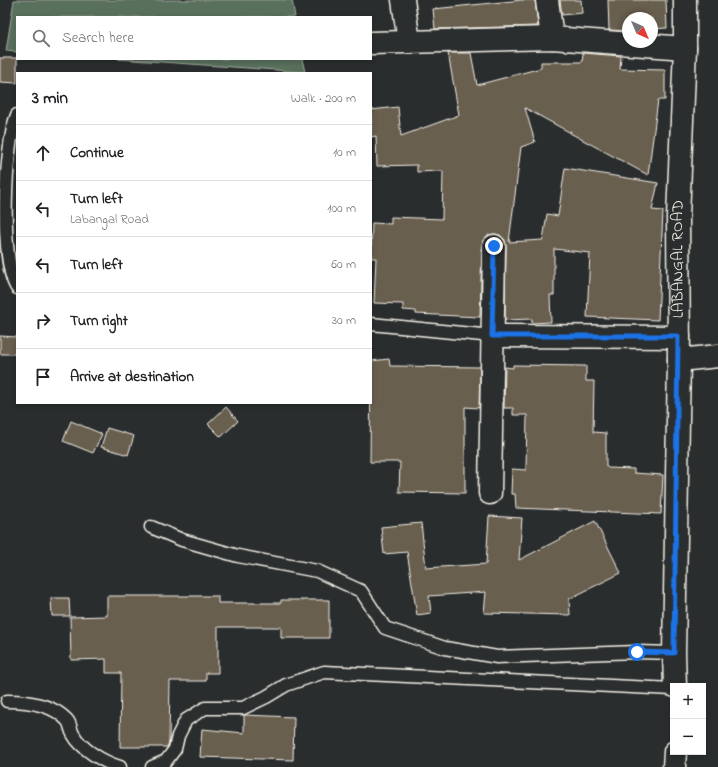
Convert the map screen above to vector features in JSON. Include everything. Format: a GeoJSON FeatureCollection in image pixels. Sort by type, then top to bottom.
{"type":"FeatureCollection","features":[{"type":"Feature","properties":{"kind":"street"},"geometry":{"type":"LineString","coordinates":[[403,0],[409,42]]}},
{"type":"Feature","properties":{"kind":"street"},"geometry":{"type":"LineString","coordinates":[[547,0],[552,38]]}},
{"type":"Feature","properties":{"kind":"street","name":"LABANGAL ROAD"},"geometry":{"type":"LineString","coordinates":[[675,683],[674,653],[679,360],[678,217],[685,48],[685,0]]}},
{"type":"Feature","properties":{"kind":"street"},"geometry":{"type":"LineString","coordinates":[[372,43],[552,38],[685,48]]}},
{"type":"Feature","properties":{"kind":"street"},"geometry":{"type":"LineString","coordinates":[[490,493],[494,246]]}},
{"type":"Feature","properties":{"kind":"street"},"geometry":{"type":"LineString","coordinates":[[492,336],[678,336]]}},
{"type":"Feature","properties":{"kind":"street"},"geometry":{"type":"LineString","coordinates":[[679,360],[718,356]]}},
{"type":"Feature","properties":{"kind":"street"},"geometry":{"type":"LineString","coordinates":[[674,767],[675,755]]}},
{"type":"Feature","properties":{"kind":"lane"},"geometry":{"type":"LineString","coordinates":[[16,119],[10,140],[2,207],[5,257],[16,285]]}},
{"type":"Feature","properties":{"kind":"lane"},"geometry":{"type":"LineString","coordinates":[[372,324],[492,336]]}},
{"type":"Feature","properties":{"kind":"lane"},"geometry":{"type":"LineString","coordinates":[[151,527],[182,540],[238,556],[318,571],[361,591],[386,628],[445,648],[497,657],[637,652],[674,653]]}},
{"type":"Feature","properties":{"kind":"lane"},"geometry":{"type":"LineString","coordinates":[[152,767],[166,761],[175,749],[178,736],[186,720],[205,708],[243,708],[286,685],[324,672],[670,689]]}},
{"type":"Feature","properties":{"kind":"lane"},"geometry":{"type":"LineString","coordinates":[[7,701],[26,701],[60,715],[70,725],[72,733],[83,747],[120,767]]}},
{"type":"Feature","properties":{"kind":"green space"},"geometry":{"type":"Polygon","coordinates":[[[14,0],[292,0],[295,16],[16,16],[16,52],[6,51],[14,0]]]}},
{"type":"Feature","properties":{"kind":"green space"},"geometry":{"type":"Polygon","coordinates":[[[132,60],[302,60],[305,72],[132,60]]]}},
{"type":"Feature","properties":{"kind":"building"},"geometry":{"type":"Polygon","coordinates":[[[535,0],[538,26],[435,29],[433,9],[535,0]]]}},
{"type":"Feature","properties":{"kind":"building"},"geometry":{"type":"Polygon","coordinates":[[[560,0],[581,0],[582,13],[562,15],[560,0]]]}},
{"type":"Feature","properties":{"kind":"building"},"geometry":{"type":"Polygon","coordinates":[[[608,0],[666,0],[667,28],[658,29],[658,12],[622,12],[622,31],[609,30],[608,0]]]}},
{"type":"Feature","properties":{"kind":"building"},"geometry":{"type":"Polygon","coordinates":[[[448,53],[471,53],[477,85],[541,68],[541,62],[582,62],[583,53],[621,56],[620,69],[665,70],[665,100],[658,100],[648,175],[570,133],[571,131],[569,132],[525,108],[535,142],[521,147],[509,242],[543,240],[547,214],[558,216],[565,168],[658,183],[652,210],[663,211],[658,320],[587,317],[590,253],[554,249],[554,295],[550,295],[551,322],[532,323],[532,319],[505,320],[506,246],[505,240],[500,235],[495,234],[488,235],[483,240],[482,245],[480,317],[416,314],[416,311],[403,310],[403,304],[374,303],[376,258],[372,258],[372,223],[391,224],[391,217],[442,219],[443,171],[417,172],[417,165],[377,166],[376,136],[372,137],[372,110],[398,107],[401,136],[459,115],[448,53]]]}},
{"type":"Feature","properties":{"kind":"building"},"geometry":{"type":"Polygon","coordinates":[[[0,58],[16,58],[16,83],[0,82],[0,58]]]}},
{"type":"Feature","properties":{"kind":"building"},"geometry":{"type":"Polygon","coordinates":[[[0,336],[16,337],[16,354],[0,354],[0,336]]]}},
{"type":"Feature","properties":{"kind":"building"},"geometry":{"type":"Polygon","coordinates":[[[389,359],[390,366],[480,367],[479,408],[465,407],[465,493],[399,492],[400,462],[370,462],[372,361],[389,359]]]}},
{"type":"Feature","properties":{"kind":"building"},"geometry":{"type":"Polygon","coordinates":[[[513,365],[586,366],[586,381],[594,381],[593,432],[606,433],[606,466],[608,468],[634,469],[634,473],[663,475],[661,514],[516,508],[515,494],[511,494],[512,469],[526,470],[527,415],[513,415],[513,408],[504,408],[505,367],[513,368],[513,365]]]}},
{"type":"Feature","properties":{"kind":"building"},"geometry":{"type":"Polygon","coordinates":[[[226,407],[238,421],[221,437],[208,424],[226,407]]]}},
{"type":"Feature","properties":{"kind":"building"},"geometry":{"type":"Polygon","coordinates":[[[71,421],[102,434],[93,453],[63,441],[71,421]]]}},
{"type":"Feature","properties":{"kind":"building"},"geometry":{"type":"Polygon","coordinates":[[[107,428],[134,436],[128,455],[101,447],[107,428]]]}},
{"type":"Feature","properties":{"kind":"building"},"geometry":{"type":"Polygon","coordinates":[[[489,516],[522,518],[519,560],[595,521],[621,573],[569,599],[570,615],[484,613],[486,592],[429,596],[431,613],[417,615],[407,552],[384,554],[381,527],[421,523],[426,568],[486,564],[489,516]]]}},
{"type":"Feature","properties":{"kind":"building"},"geometry":{"type":"Polygon","coordinates":[[[107,596],[218,596],[218,603],[281,603],[281,600],[329,600],[329,638],[281,638],[281,627],[218,627],[218,673],[206,673],[206,681],[170,681],[169,742],[167,747],[120,747],[121,673],[106,673],[106,659],[71,660],[70,617],[107,616],[107,596]]]}},
{"type":"Feature","properties":{"kind":"building"},"geometry":{"type":"Polygon","coordinates":[[[51,598],[69,598],[70,616],[52,616],[51,598]]]}},
{"type":"Feature","properties":{"kind":"building"},"geometry":{"type":"Polygon","coordinates":[[[244,715],[294,717],[293,760],[200,757],[202,729],[244,733],[244,715]]]}},
{"type":"Feature","properties":{"kind":"route"},"geometry":{"type":"LineString","coordinates":[[494,246],[492,336],[678,336],[677,552],[674,653],[637,652]]}}]}
